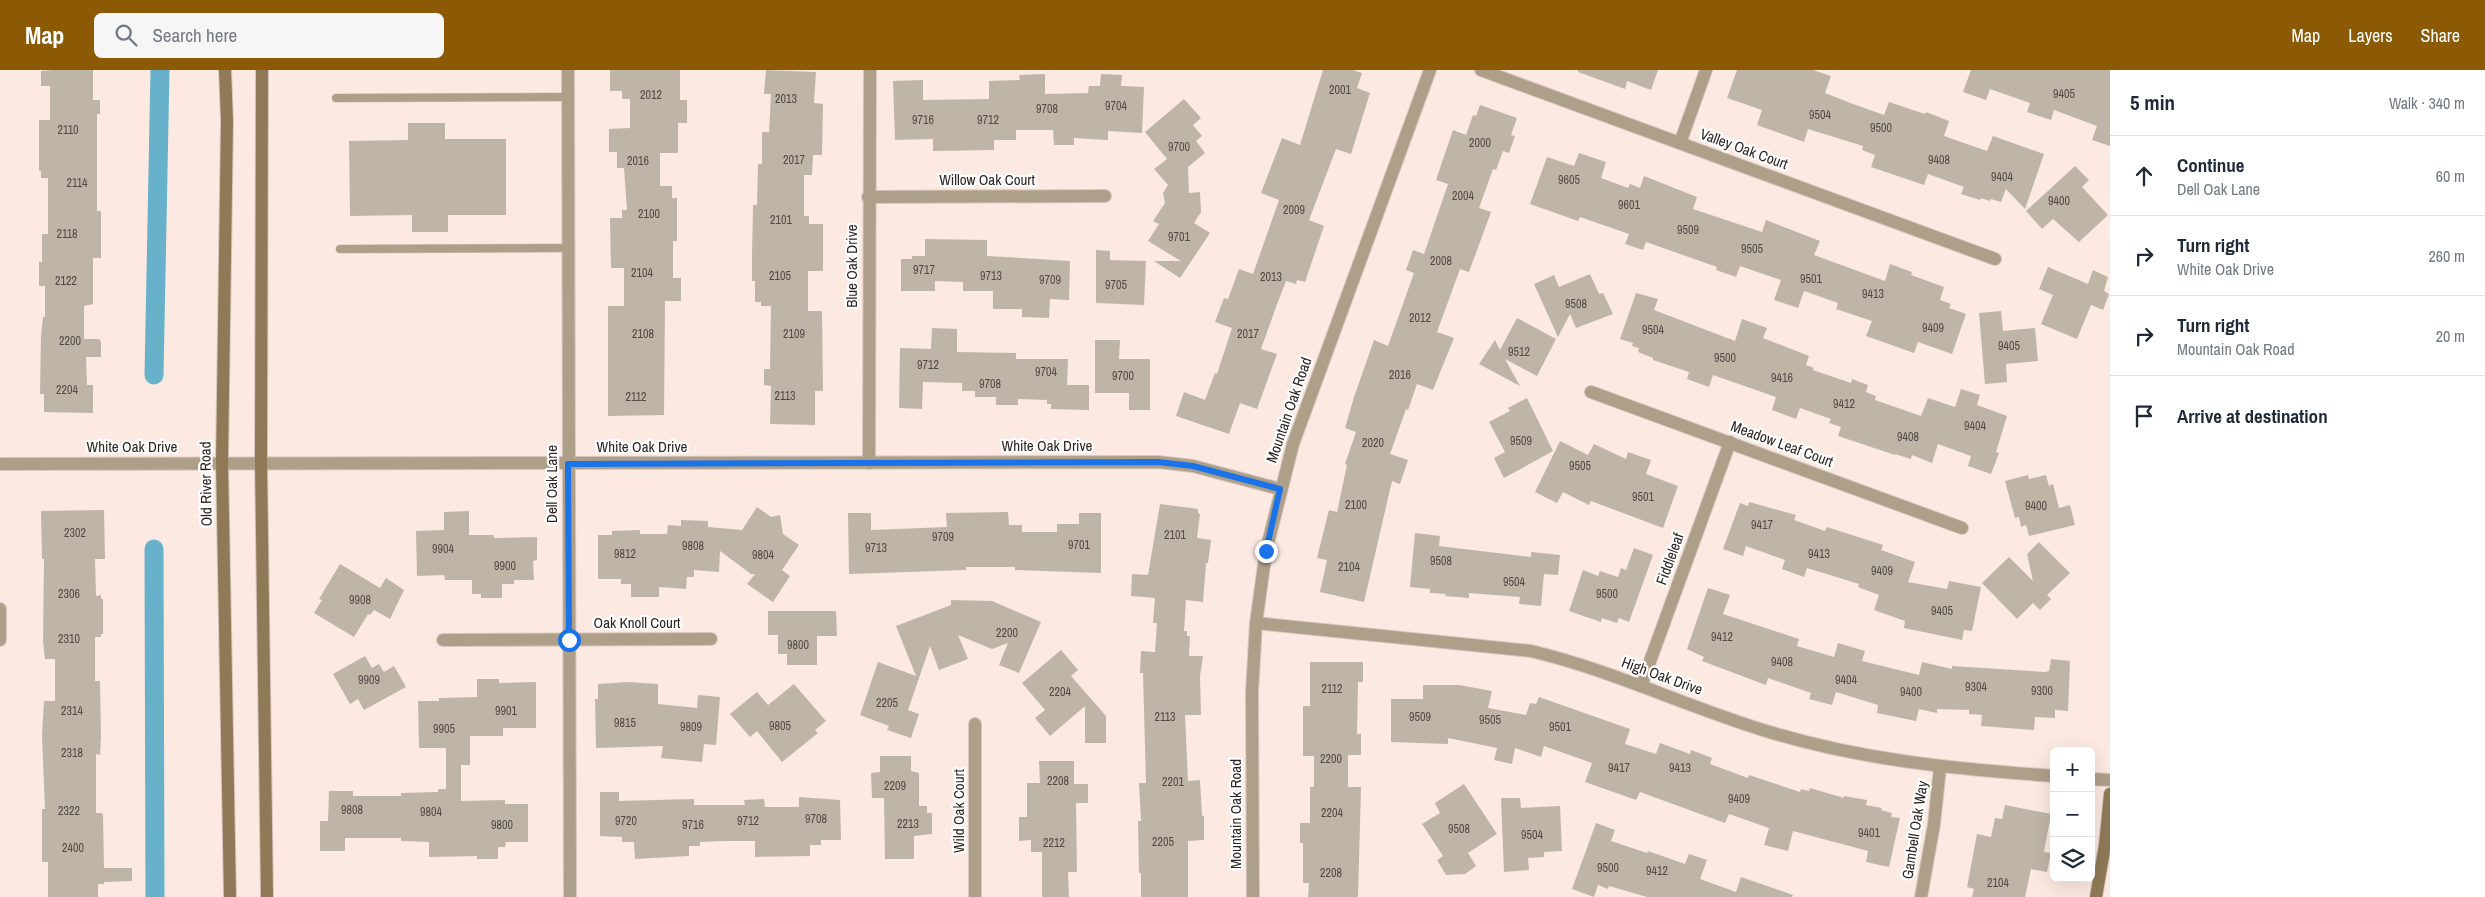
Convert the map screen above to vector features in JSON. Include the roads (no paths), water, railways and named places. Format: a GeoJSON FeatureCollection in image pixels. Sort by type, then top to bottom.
{"type":"FeatureCollection","features":[{"type":"Feature","properties":{"kind":"main road","name":"Old River Road"},"geometry":{"type":"LineString","coordinates":[[226,70],[227,121],[222,462],[230,897]]}},
{"type":"Feature","properties":{"kind":"main road"},"geometry":{"type":"LineString","coordinates":[[262,70],[261,462],[267,897]]}},
{"type":"Feature","properties":{"kind":"main road"},"geometry":{"type":"LineString","coordinates":[[2096,897],[2105,845],[2110,794]]}},
{"type":"Feature","properties":{"kind":"street","name":"Dell Oak Lane"},"geometry":{"type":"LineString","coordinates":[[568,70],[570,897]]}},
{"type":"Feature","properties":{"kind":"street","name":"Blue Oak Drive"},"geometry":{"type":"LineString","coordinates":[[869,463],[868,197],[870,70]]}},
{"type":"Feature","properties":{"kind":"street","name":"Mountain Oak Road"},"geometry":{"type":"LineString","coordinates":[[1253,897],[1252,692],[1256,623],[1266,551],[1280,489],[1293,444],[1430,70]]}},
{"type":"Feature","properties":{"kind":"street","name":"Valley Oak Court"},"geometry":{"type":"LineString","coordinates":[[1481,70],[1995,259]]}},
{"type":"Feature","properties":{"kind":"street"},"geometry":{"type":"LineString","coordinates":[[1680,143],[1706,70]]}},
{"type":"Feature","properties":{"kind":"street","name":"Willow Oak Court"},"geometry":{"type":"LineString","coordinates":[[868,197],[1105,196]]}},
{"type":"Feature","properties":{"kind":"street","name":"Meadow Leaf Court"},"geometry":{"type":"LineString","coordinates":[[1591,392],[1962,528]]}},
{"type":"Feature","properties":{"kind":"street","name":"Fiddleleaf"},"geometry":{"type":"LineString","coordinates":[[1640,686],[1730,442]]}},
{"type":"Feature","properties":{"kind":"street","name":"White Oak Drive"},"geometry":{"type":"LineString","coordinates":[[0,464],[222,462],[568,464],[1158,462],[1193,466],[1280,489]]}},
{"type":"Feature","properties":{"kind":"street"},"geometry":{"type":"LineString","coordinates":[[0,609],[0,640]]}},
{"type":"Feature","properties":{"kind":"street","name":"High Oak Drive"},"geometry":{"type":"LineString","coordinates":[[1256,623],[1531,651],[1565,659],[1762,730],[1818,746],[1875,759],[1940,768],[2050,776]]}},
{"type":"Feature","properties":{"kind":"street","name":"Oak Knoll Court"},"geometry":{"type":"LineString","coordinates":[[443,640],[711,639]]}},
{"type":"Feature","properties":{"kind":"street","name":"Wild Oak Court"},"geometry":{"type":"LineString","coordinates":[[975,724],[976,897]]}},
{"type":"Feature","properties":{"kind":"street","name":"Gambell Oak Way"},"geometry":{"type":"LineString","coordinates":[[1921,897],[1934,824],[1940,768]]}},
{"type":"Feature","properties":{"kind":"street"},"geometry":{"type":"LineString","coordinates":[[2095,779],[2110,780]]}},
{"type":"Feature","properties":{"kind":"lane"},"geometry":{"type":"LineString","coordinates":[[336,98],[567,97]]}},
{"type":"Feature","properties":{"kind":"lane"},"geometry":{"type":"LineString","coordinates":[[340,249],[567,248]]}},
{"type":"Feature","properties":{"kind":"waterway"},"geometry":{"type":"LineString","coordinates":[[154,375],[160,70]]}},
{"type":"Feature","properties":{"kind":"waterway"},"geometry":{"type":"LineString","coordinates":[[154,549],[155,897]]}}]}
